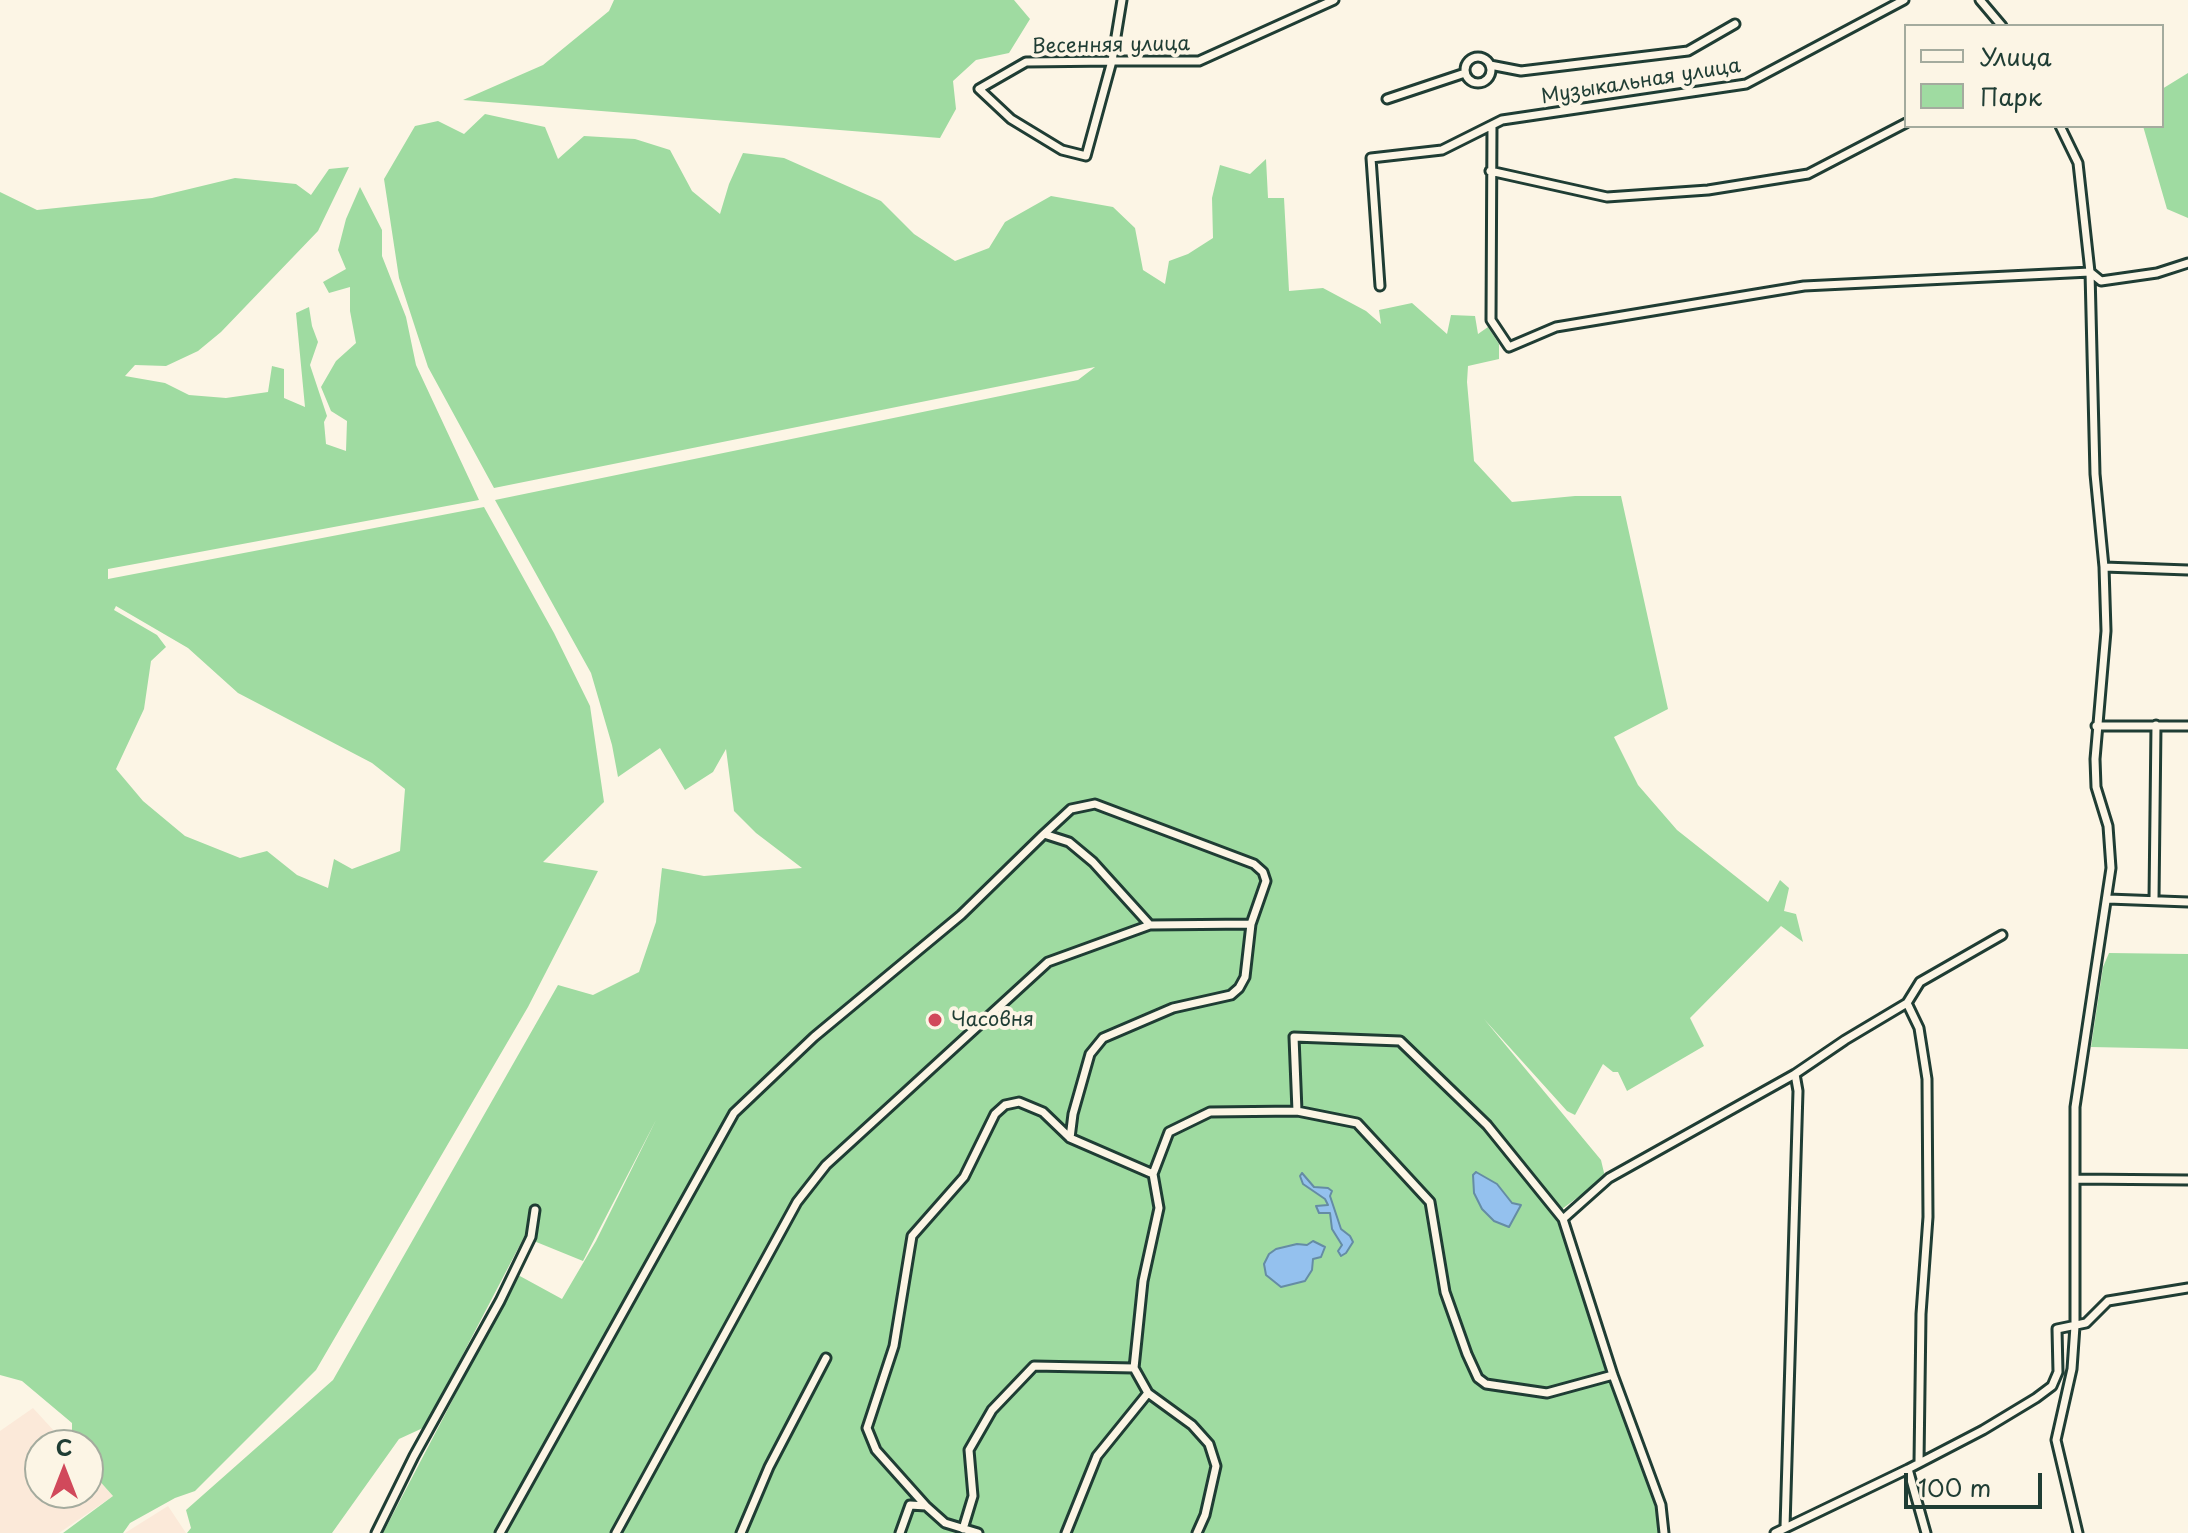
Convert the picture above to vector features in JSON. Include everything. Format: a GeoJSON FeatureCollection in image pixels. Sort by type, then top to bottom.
{"type":"FeatureCollection","features":[{"type":"Feature","properties":{"kind":"street"},"geometry":{"type":"LineString","coordinates":[[1112,61],[1122,0]]}},
{"type":"Feature","properties":{"kind":"street","name":"Весенняя улица"},"geometry":{"type":"LineString","coordinates":[[1112,61],[1086,156],[1062,150],[1011,119],[979,89],[1026,62],[1112,61],[1199,61],[1334,0]]}},
{"type":"Feature","properties":{"kind":"street","name":"Музыкальная улица"},"geometry":{"type":"LineString","coordinates":[[1380,286],[1371,158],[1442,150],[1502,120],[1746,84],[1904,0]]}},
{"type":"Feature","properties":{"kind":"street"},"geometry":{"type":"LineString","coordinates":[[1980,0],[2000,24]]}},
{"type":"Feature","properties":{"kind":"street"},"geometry":{"type":"LineString","coordinates":[[1490,65],[1521,71],[1688,51],[1735,24]]}},
{"type":"Feature","properties":{"kind":"street"},"geometry":{"type":"LineString","coordinates":[[1472,58],[1485,58],[1490,65],[1489,77],[1482,83],[1473,83],[1465,73],[1466,65],[1472,58]]}},
{"type":"Feature","properties":{"kind":"street"},"geometry":{"type":"LineString","coordinates":[[1387,99],[1465,73]]}},
{"type":"Feature","properties":{"kind":"street"},"geometry":{"type":"LineString","coordinates":[[1490,171],[1607,197],[1708,190],[1808,174],[1904,124]]}},
{"type":"Feature","properties":{"kind":"street"},"geometry":{"type":"LineString","coordinates":[[1492,125],[1491,320],[1509,347],[1556,327],[1804,286],[2090,272],[2101,281],[2157,273],[2188,263]]}},
{"type":"Feature","properties":{"kind":"street"},"geometry":{"type":"LineString","coordinates":[[2061,128],[2078,163],[2090,272],[2095,474],[2104,567],[2105,659],[2096,726],[2096,787],[2108,826],[2111,868],[2075,1107],[2075,1326],[2072,1369],[2056,1440],[2078,1533]]}},
{"type":"Feature","properties":{"kind":"street"},"geometry":{"type":"LineString","coordinates":[[2104,567],[2188,570]]}},
{"type":"Feature","properties":{"kind":"street"},"geometry":{"type":"LineString","coordinates":[[2154,899],[2156,725]]}},
{"type":"Feature","properties":{"kind":"street"},"geometry":{"type":"LineString","coordinates":[[2096,726],[2188,726]]}},
{"type":"Feature","properties":{"kind":"street"},"geometry":{"type":"LineString","coordinates":[[500,1533],[734,1113],[814,1037],[961,915],[1071,809],[1095,804],[1254,864],[1263,872],[1266,881],[1251,924],[1245,977],[1239,988],[1231,995],[1173,1008],[1103,1038],[1090,1054],[1073,1114],[1070,1138]]}},
{"type":"Feature","properties":{"kind":"street"},"geometry":{"type":"LineString","coordinates":[[1044,834],[1069,842],[1093,862],[1150,925]]}},
{"type":"Feature","properties":{"kind":"street"},"geometry":{"type":"LineString","coordinates":[[2108,899],[2188,902]]}},
{"type":"Feature","properties":{"kind":"street"},"geometry":{"type":"LineString","coordinates":[[616,1533],[797,1202],[826,1165],[1048,962],[1150,925],[1251,924]]}},
{"type":"Feature","properties":{"kind":"street"},"geometry":{"type":"LineString","coordinates":[[1563,1219],[1609,1178],[1795,1074],[1907,1003],[1920,982],[2002,935]]}},
{"type":"Feature","properties":{"kind":"street"},"geometry":{"type":"LineString","coordinates":[[1907,1003],[1919,1028],[1927,1079],[1928,1217],[1921,1314],[1919,1462]]}},
{"type":"Feature","properties":{"kind":"street"},"geometry":{"type":"LineString","coordinates":[[1297,1111],[1294,1037],[1400,1041],[1487,1125],[1563,1219],[1613,1375],[1661,1505],[1664,1533]]}},
{"type":"Feature","properties":{"kind":"street"},"geometry":{"type":"LineString","coordinates":[[1785,1527],[1798,1091],[1795,1074]]}},
{"type":"Feature","properties":{"kind":"street"},"geometry":{"type":"LineString","coordinates":[[978,1533],[945,1523],[926,1506],[876,1450],[867,1428],[894,1346],[912,1236],[964,1177],[995,1114],[1005,1105],[1019,1102],[1043,1112],[1070,1138],[1153,1174]]}},
{"type":"Feature","properties":{"kind":"street"},"geometry":{"type":"LineString","coordinates":[[1197,1533],[1205,1515],[1216,1466],[1209,1444],[1192,1425],[1148,1393],[1134,1368],[1143,1281],[1159,1208],[1153,1174],[1169,1132],[1210,1112],[1297,1111],[1357,1123],[1430,1202],[1445,1292],[1478,1378],[1486,1384],[1547,1393],[1613,1375]]}},
{"type":"Feature","properties":{"kind":"street"},"geometry":{"type":"LineString","coordinates":[[2075,1179],[2188,1180]]}},
{"type":"Feature","properties":{"kind":"street"},"geometry":{"type":"LineString","coordinates":[[376,1533],[414,1456],[500,1301],[531,1237],[535,1210]]}},
{"type":"Feature","properties":{"kind":"street"},"geometry":{"type":"LineString","coordinates":[[1775,1533],[1983,1430],[2052,1386],[2058,1372],[2057,1329],[2086,1323],[2108,1301],[2188,1288]]}},
{"type":"Feature","properties":{"kind":"street"},"geometry":{"type":"LineString","coordinates":[[741,1533],[769,1467],[826,1358]]}},
{"type":"Feature","properties":{"kind":"street"},"geometry":{"type":"LineString","coordinates":[[963,1529],[973,1496],[969,1450],[992,1410],[1034,1366],[1134,1368]]}},
{"type":"Feature","properties":{"kind":"street"},"geometry":{"type":"LineString","coordinates":[[1066,1533],[1097,1456],[1148,1393]]}},
{"type":"Feature","properties":{"kind":"street"},"geometry":{"type":"LineString","coordinates":[[1908,1469],[1922,1532]]}},
{"type":"Feature","properties":{"kind":"street"},"geometry":{"type":"LineString","coordinates":[[900,1533],[910,1505],[926,1506]]}},
{"type":"Feature","properties":{"kind":"shaded area"},"geometry":{"type":"Polygon","coordinates":[[[33,1408],[52,1429],[24,1429],[24,1509],[94,1509],[59,1533],[0,1533],[0,1431],[33,1408]]]}},
{"type":"Feature","properties":{"kind":"shaded area"},"geometry":{"type":"Polygon","coordinates":[[[104,1486],[113,1496],[104,1502],[104,1486]]]}},
{"type":"Feature","properties":{"kind":"shaded area"},"geometry":{"type":"Polygon","coordinates":[[[168,1506],[186,1533],[125,1533],[168,1506]]]}},
{"type":"Feature","properties":{"kind":"green space"},"geometry":{"type":"Polygon","coordinates":[[[614,0],[1014,0],[1030,19],[1009,53],[976,60],[953,81],[956,109],[940,138],[463,100],[543,65],[609,11],[614,0]]]}},
{"type":"Feature","properties":{"kind":"green space"},"geometry":{"type":"Polygon","coordinates":[[[2188,73],[2188,218],[2167,209],[2144,128],[2164,128],[2164,88],[2188,73]]]}},
{"type":"Feature","properties":{"kind":"green space"},"geometry":{"type":"Polygon","coordinates":[[[485,114],[545,127],[558,159],[584,136],[635,139],[670,150],[692,191],[720,214],[743,153],[784,158],[881,201],[914,234],[955,261],[989,248],[1005,222],[1051,196],[1113,207],[1135,228],[1143,270],[1165,284],[1169,261],[1188,254],[1213,238],[1212,198],[1220,165],[1250,174],[1266,159],[1268,198],[1284,198],[1289,291],[1323,288],[1366,311],[1381,324],[1379,310],[1412,303],[1447,334],[1451,315],[1475,316],[1478,334],[1488,327],[1499,344],[1499,359],[1468,366],[1474,461],[1512,502],[1575,496],[1621,496],[1668,709],[1614,737],[1638,785],[1677,830],[1768,902],[1780,880],[1789,888],[1784,911],[1796,914],[1803,942],[1781,926],[1690,1018],[1704,1046],[1627,1091],[1618,1072],[1603,1064],[1575,1115],[1567,1111],[1484,1019],[1601,1160],[1605,1177],[1562,1209],[1660,1502],[1661,1533],[383,1533],[518,1275],[562,1299],[596,1241],[656,1120],[583,1261],[524,1237],[425,1427],[399,1439],[332,1533],[187,1533],[191,1528],[186,1510],[333,1380],[558,985],[593,995],[639,972],[656,922],[662,868],[704,876],[802,868],[756,833],[734,811],[726,749],[713,772],[685,790],[660,748],[618,777],[591,673],[495,500],[1078,380],[1095,367],[494,488],[428,367],[399,278],[384,179],[415,126],[438,121],[464,134],[485,114]]]}},
{"type":"Feature","properties":{"kind":"green space"},"geometry":{"type":"Polygon","coordinates":[[[349,167],[318,231],[221,332],[198,351],[166,366],[135,365],[125,376],[165,383],[189,395],[226,398],[268,392],[272,366],[284,369],[284,398],[305,407],[296,313],[309,307],[318,342],[310,365],[327,416],[324,422],[326,444],[346,451],[347,421],[331,411],[321,387],[336,361],[356,343],[350,311],[350,287],[329,293],[323,282],[346,269],[338,250],[346,219],[360,187],[382,230],[382,256],[406,317],[416,365],[479,500],[108,569],[108,579],[484,507],[554,633],[590,706],[604,802],[543,862],[598,871],[528,1007],[316,1370],[195,1491],[175,1498],[130,1523],[123,1533],[63,1533],[95,1509],[104,1509],[104,1503],[113,1496],[104,1486],[104,1429],[72,1429],[72,1423],[22,1381],[0,1375],[0,192],[37,210],[152,198],[235,178],[296,184],[311,195],[329,169],[349,167]],[[116,606],[114,610],[157,635],[166,647],[151,661],[144,709],[116,769],[143,801],[185,836],[240,858],[267,851],[297,875],[328,888],[334,859],[352,869],[400,851],[405,789],[372,763],[238,693],[188,648],[116,606]]]}},
{"type":"Feature","properties":{"kind":"green space"},"geometry":{"type":"Polygon","coordinates":[[[2109,953],[2188,954],[2188,1049],[2091,1047],[2103,967],[2109,953]]]}},
{"type":"Feature","properties":{"kind":"water"},"geometry":{"type":"Polygon","coordinates":[[[1476,1172],[1497,1184],[1512,1203],[1521,1205],[1509,1227],[1494,1221],[1482,1209],[1474,1193],[1473,1175],[1476,1172]]]}},
{"type":"Feature","properties":{"kind":"water"},"geometry":{"type":"Polygon","coordinates":[[[1302,1173],[1314,1187],[1332,1191],[1330,1196],[1341,1229],[1353,1242],[1341,1256],[1338,1251],[1342,1245],[1332,1229],[1330,1213],[1319,1213],[1316,1206],[1328,1205],[1325,1199],[1303,1184],[1302,1173]]]}},
{"type":"Feature","properties":{"kind":"water"},"geometry":{"type":"Polygon","coordinates":[[[1313,1241],[1325,1247],[1321,1257],[1313,1259],[1312,1270],[1305,1281],[1281,1287],[1266,1275],[1264,1264],[1269,1254],[1276,1249],[1307,1245],[1313,1241]]]}},
{"type":"Feature","properties":{"kind":"place","name":"Часовня"},"geometry":{"type":"Point","coordinates":[935,1020]}}]}
